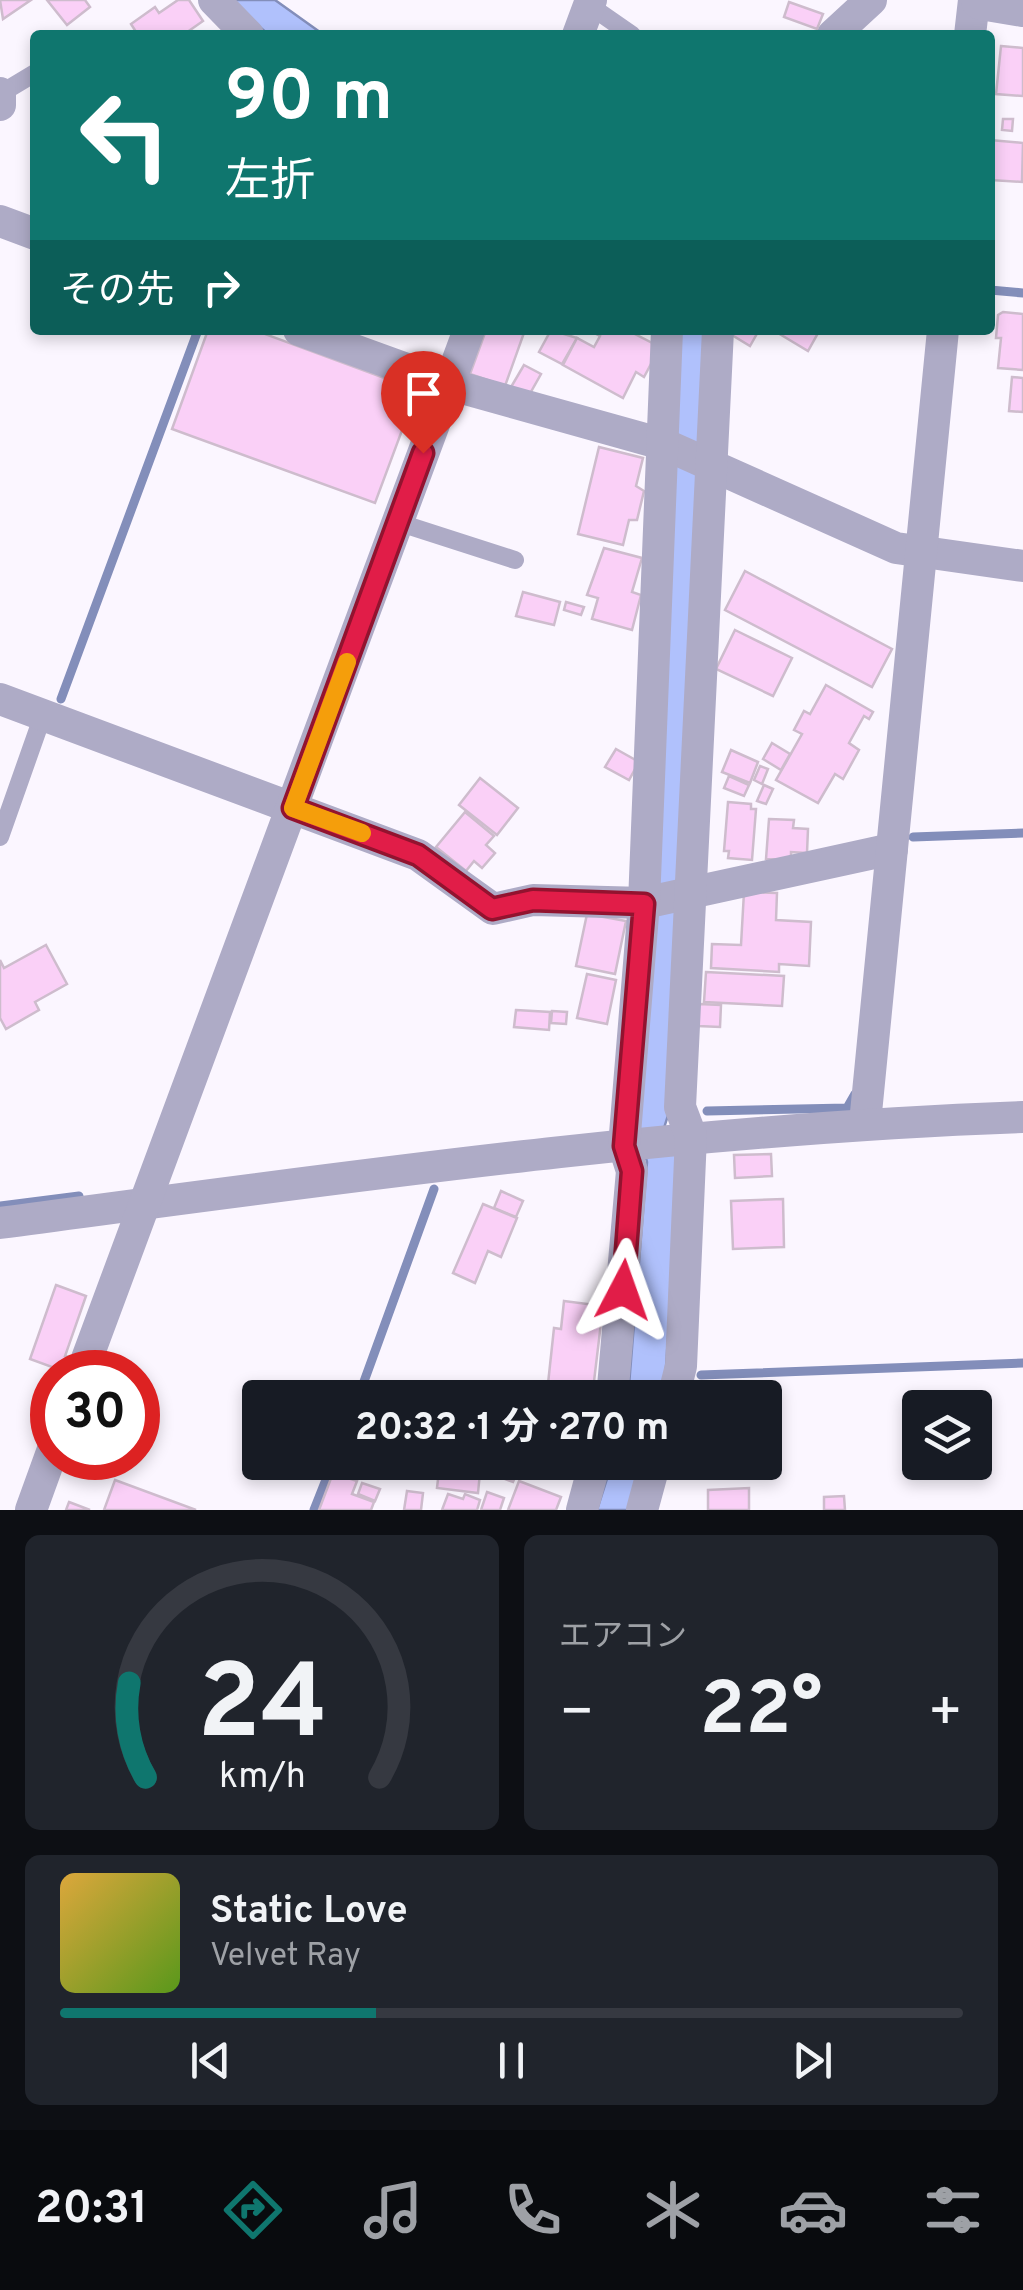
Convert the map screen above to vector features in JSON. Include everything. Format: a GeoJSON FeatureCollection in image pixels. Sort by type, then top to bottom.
{"type":"FeatureCollection","features":[{"type":"Feature","properties":{"kind":"street"},"geometry":{"type":"LineString","coordinates":[[214,0],[243,30]]}},
{"type":"Feature","properties":{"kind":"street"},"geometry":{"type":"LineString","coordinates":[[838,30],[871,0]]}},
{"type":"Feature","properties":{"kind":"street"},"geometry":{"type":"LineString","coordinates":[[971,30],[977,0],[1023,8]]}},
{"type":"Feature","properties":{"kind":"street"},"geometry":{"type":"LineString","coordinates":[[0,94],[0,105]]}},
{"type":"Feature","properties":{"kind":"street"},"geometry":{"type":"LineString","coordinates":[[0,221],[30,232]]}},
{"type":"Feature","properties":{"kind":"street"},"geometry":{"type":"LineString","coordinates":[[313,335],[448,384],[668,446],[896,548],[922,555],[1023,566]]}},
{"type":"Feature","properties":{"kind":"street"},"geometry":{"type":"LineString","coordinates":[[90,1350],[466,335]]}},
{"type":"Feature","properties":{"kind":"street"},"geometry":{"type":"LineString","coordinates":[[614,1380],[632,1171],[630,1145],[647,903],[668,446],[668,335]]}},
{"type":"Feature","properties":{"kind":"street"},"geometry":{"type":"LineString","coordinates":[[678,1380],[682,1366],[685,1137],[680,1106],[718,335]]}},
{"type":"Feature","properties":{"kind":"street"},"geometry":{"type":"LineString","coordinates":[[865,1122],[943,335]]}},
{"type":"Feature","properties":{"kind":"street"},"geometry":{"type":"LineString","coordinates":[[0,699],[418,855],[492,909],[533,900],[647,903],[892,850]]}},
{"type":"Feature","properties":{"kind":"street"},"geometry":{"type":"LineString","coordinates":[[0,1223],[685,1137],[865,1122],[1023,1117]]}},
{"type":"Feature","properties":{"kind":"street"},"geometry":{"type":"LineString","coordinates":[[31,1510],[42,1480]]}},
{"type":"Feature","properties":{"kind":"street"},"geometry":{"type":"LineString","coordinates":[[582,1510],[590,1480]]}},
{"type":"Feature","properties":{"kind":"street"},"geometry":{"type":"LineString","coordinates":[[642,1510],[650,1480]]}},
{"type":"Feature","properties":{"kind":"lane"},"geometry":{"type":"LineString","coordinates":[[586,13],[622,30]]}},
{"type":"Feature","properties":{"kind":"lane"},"geometry":{"type":"LineString","coordinates":[[0,94],[30,76]]}},
{"type":"Feature","properties":{"kind":"lane"},"geometry":{"type":"LineString","coordinates":[[397,522],[515,560]]}},
{"type":"Feature","properties":{"kind":"lane"},"geometry":{"type":"LineString","coordinates":[[0,837],[43,715]]}},
{"type":"Feature","properties":{"kind":"water"},"geometry":{"type":"Polygon","coordinates":[[[229,0],[275,0],[317,30],[263,30],[229,0]]]}},
{"type":"Feature","properties":{"kind":"water"},"geometry":{"type":"Polygon","coordinates":[[[675,335],[708,335],[669,1112],[664,1128],[680,1158],[665,1380],[629,1380],[647,1162],[637,1121],[675,335]]]}},
{"type":"Feature","properties":{"kind":"water"},"geometry":{"type":"Polygon","coordinates":[[[607,1480],[643,1480],[633,1510],[597,1510],[607,1480]]]}},
{"type":"Feature","properties":{"kind":"building"},"geometry":{"type":"Polygon","coordinates":[[[0,0],[31,0],[3,19],[0,0]]]}},
{"type":"Feature","properties":{"kind":"building"},"geometry":{"type":"Polygon","coordinates":[[[47,0],[85,0],[90,7],[67,25],[47,0]]]}},
{"type":"Feature","properties":{"kind":"building"},"geometry":{"type":"Polygon","coordinates":[[[178,0],[189,0],[203,21],[190,30],[135,30],[131,24],[155,7],[159,13],[178,0]]]}},
{"type":"Feature","properties":{"kind":"building"},"geometry":{"type":"Polygon","coordinates":[[[789,2],[823,14],[817,29],[784,17],[789,2]]]}},
{"type":"Feature","properties":{"kind":"building"},"geometry":{"type":"Polygon","coordinates":[[[1001,46],[1023,48],[1023,96],[996,94],[1001,46]]]}},
{"type":"Feature","properties":{"kind":"building"},"geometry":{"type":"Polygon","coordinates":[[[1003,119],[1013,119],[1012,131],[1002,130],[1003,119]]]}},
{"type":"Feature","properties":{"kind":"building"},"geometry":{"type":"Polygon","coordinates":[[[995,140],[1023,143],[1022,182],[995,180],[995,140]]]}},
{"type":"Feature","properties":{"kind":"building"},"geometry":{"type":"Polygon","coordinates":[[[1023,314],[1023,370],[998,368],[998,315],[1023,314]]]}},
{"type":"Feature","properties":{"kind":"building"},"geometry":{"type":"Polygon","coordinates":[[[206,335],[268,335],[417,390],[375,503],[172,429],[206,335]]]}},
{"type":"Feature","properties":{"kind":"building"},"geometry":{"type":"Polygon","coordinates":[[[484,335],[523,335],[505,386],[470,374],[484,335]]]}},
{"type":"Feature","properties":{"kind":"building"},"geometry":{"type":"Polygon","coordinates":[[[548,335],[577,338],[562,364],[539,352],[548,335]]]}},
{"type":"Feature","properties":{"kind":"building"},"geometry":{"type":"Polygon","coordinates":[[[637,335],[660,347],[644,377],[636,372],[623,398],[563,365],[577,338],[594,347],[600,336],[637,335]]]}},
{"type":"Feature","properties":{"kind":"building"},"geometry":{"type":"Polygon","coordinates":[[[732,335],[756,335],[750,346],[732,335]]]}},
{"type":"Feature","properties":{"kind":"building"},"geometry":{"type":"Polygon","coordinates":[[[781,335],[817,335],[808,351],[781,335]]]}},
{"type":"Feature","properties":{"kind":"building"},"geometry":{"type":"Polygon","coordinates":[[[524,365],[541,374],[528,397],[511,387],[524,365]]]}},
{"type":"Feature","properties":{"kind":"building"},"geometry":{"type":"Polygon","coordinates":[[[1012,377],[1023,378],[1023,412],[1009,411],[1012,377]]]}},
{"type":"Feature","properties":{"kind":"building"},"geometry":{"type":"Polygon","coordinates":[[[599,447],[643,458],[636,486],[644,491],[637,520],[629,520],[623,545],[578,534],[599,447]]]}},
{"type":"Feature","properties":{"kind":"building"},"geometry":{"type":"Polygon","coordinates":[[[604,548],[642,558],[632,592],[641,595],[632,630],[592,619],[598,598],[587,595],[604,548]]]}},
{"type":"Feature","properties":{"kind":"building"},"geometry":{"type":"Polygon","coordinates":[[[745,571],[892,649],[872,687],[725,610],[745,571]]]}},
{"type":"Feature","properties":{"kind":"building"},"geometry":{"type":"Polygon","coordinates":[[[523,592],[560,602],[554,625],[516,616],[523,592]]]}},
{"type":"Feature","properties":{"kind":"building"},"geometry":{"type":"Polygon","coordinates":[[[566,602],[584,607],[581,615],[564,610],[566,602]]]}},
{"type":"Feature","properties":{"kind":"building"},"geometry":{"type":"Polygon","coordinates":[[[735,630],[792,658],[773,696],[716,669],[735,630]]]}},
{"type":"Feature","properties":{"kind":"building"},"geometry":{"type":"Polygon","coordinates":[[[826,685],[873,712],[869,719],[864,716],[849,743],[859,750],[843,779],[835,774],[818,803],[776,780],[802,734],[794,730],[804,711],[810,714],[826,685]]]}},
{"type":"Feature","properties":{"kind":"building"},"geometry":{"type":"Polygon","coordinates":[[[772,743],[790,754],[781,770],[763,759],[772,743]]]}},
{"type":"Feature","properties":{"kind":"building"},"geometry":{"type":"Polygon","coordinates":[[[616,749],[639,762],[629,780],[605,767],[616,749]]]}},
{"type":"Feature","properties":{"kind":"building"},"geometry":{"type":"Polygon","coordinates":[[[731,750],[758,762],[750,783],[722,772],[731,750]]]}},
{"type":"Feature","properties":{"kind":"building"},"geometry":{"type":"Polygon","coordinates":[[[760,766],[768,769],[762,784],[754,780],[760,766]]]}},
{"type":"Feature","properties":{"kind":"building"},"geometry":{"type":"Polygon","coordinates":[[[729,776],[749,785],[744,796],[724,788],[729,776]]]}},
{"type":"Feature","properties":{"kind":"building"},"geometry":{"type":"Polygon","coordinates":[[[480,778],[518,808],[497,835],[459,805],[480,778]]]}},
{"type":"Feature","properties":{"kind":"building"},"geometry":{"type":"Polygon","coordinates":[[[764,785],[773,789],[766,804],[757,801],[764,785]]]}},
{"type":"Feature","properties":{"kind":"building"},"geometry":{"type":"Polygon","coordinates":[[[728,802],[751,804],[751,809],[756,809],[752,860],[728,858],[729,851],[724,851],[728,802]]]}},
{"type":"Feature","properties":{"kind":"building"},"geometry":{"type":"Polygon","coordinates":[[[465,812],[494,836],[486,845],[495,853],[482,868],[474,861],[466,871],[436,847],[465,812]]]}},
{"type":"Feature","properties":{"kind":"building"},"geometry":{"type":"Polygon","coordinates":[[[769,819],[794,820],[793,828],[808,829],[807,853],[791,852],[791,860],[766,859],[769,819]]]}},
{"type":"Feature","properties":{"kind":"building"},"geometry":{"type":"Polygon","coordinates":[[[744,892],[777,893],[776,920],[811,922],[809,966],[779,964],[779,972],[711,968],[712,944],[741,945],[744,892]]]}},
{"type":"Feature","properties":{"kind":"building"},"geometry":{"type":"Polygon","coordinates":[[[587,914],[626,921],[615,974],[576,966],[587,914]]]}},
{"type":"Feature","properties":{"kind":"building"},"geometry":{"type":"Polygon","coordinates":[[[46,945],[67,984],[35,1002],[39,1010],[6,1029],[0,1018],[0,960],[4,968],[46,945]]]}},
{"type":"Feature","properties":{"kind":"building"},"geometry":{"type":"Polygon","coordinates":[[[706,972],[784,976],[782,1006],[704,1002],[706,972]]]}},
{"type":"Feature","properties":{"kind":"building"},"geometry":{"type":"Polygon","coordinates":[[[587,974],[616,980],[607,1024],[577,1018],[587,974]]]}},
{"type":"Feature","properties":{"kind":"building"},"geometry":{"type":"Polygon","coordinates":[[[699,1004],[721,1005],[720,1027],[698,1026],[699,1004]]]}},
{"type":"Feature","properties":{"kind":"building"},"geometry":{"type":"Polygon","coordinates":[[[516,1010],[550,1012],[549,1030],[514,1027],[516,1010]]]}},
{"type":"Feature","properties":{"kind":"building"},"geometry":{"type":"Polygon","coordinates":[[[552,1011],[567,1012],[566,1024],[551,1023],[552,1011]]]}},
{"type":"Feature","properties":{"kind":"building"},"geometry":{"type":"Polygon","coordinates":[[[771,1154],[772,1176],[735,1178],[734,1155],[771,1154]]]}},
{"type":"Feature","properties":{"kind":"building"},"geometry":{"type":"Polygon","coordinates":[[[501,1191],[523,1201],[516,1217],[494,1208],[501,1191]]]}},
{"type":"Feature","properties":{"kind":"building"},"geometry":{"type":"Polygon","coordinates":[[[783,1199],[784,1247],[733,1249],[731,1201],[783,1199]]]}},
{"type":"Feature","properties":{"kind":"building"},"geometry":{"type":"Polygon","coordinates":[[[483,1204],[517,1218],[501,1257],[488,1251],[475,1283],[453,1273],[483,1204]]]}},
{"type":"Feature","properties":{"kind":"building"},"geometry":{"type":"Polygon","coordinates":[[[56,1285],[86,1296],[67,1350],[33,1350],[56,1285]]]}},
{"type":"Feature","properties":{"kind":"building"},"geometry":{"type":"Polygon","coordinates":[[[564,1301],[603,1306],[594,1380],[548,1380],[554,1328],[561,1329],[564,1301]]]}},
{"type":"Feature","properties":{"kind":"building"},"geometry":{"type":"Polygon","coordinates":[[[115,1480],[196,1510],[104,1510],[115,1480]]]}},
{"type":"Feature","properties":{"kind":"building"},"geometry":{"type":"Polygon","coordinates":[[[330,1480],[357,1481],[352,1494],[374,1502],[371,1510],[319,1510],[330,1480]]]}},
{"type":"Feature","properties":{"kind":"building"},"geometry":{"type":"Polygon","coordinates":[[[438,1480],[479,1480],[478,1493],[437,1488],[438,1480]]]}},
{"type":"Feature","properties":{"kind":"building"},"geometry":{"type":"Polygon","coordinates":[[[519,1481],[561,1497],[556,1510],[508,1510],[519,1481]]]}},
{"type":"Feature","properties":{"kind":"building"},"geometry":{"type":"Polygon","coordinates":[[[362,1483],[380,1489],[375,1501],[358,1494],[362,1483]]]}},
{"type":"Feature","properties":{"kind":"building"},"geometry":{"type":"Polygon","coordinates":[[[749,1488],[749,1510],[708,1510],[708,1490],[749,1488]]]}},
{"type":"Feature","properties":{"kind":"building"},"geometry":{"type":"Polygon","coordinates":[[[407,1491],[423,1493],[421,1510],[404,1510],[407,1491]]]}},
{"type":"Feature","properties":{"kind":"building"},"geometry":{"type":"Polygon","coordinates":[[[487,1492],[504,1498],[500,1510],[481,1510],[487,1492]]]}},
{"type":"Feature","properties":{"kind":"building"},"geometry":{"type":"Polygon","coordinates":[[[448,1494],[463,1499],[465,1494],[480,1500],[477,1510],[442,1510],[448,1494]]]}},
{"type":"Feature","properties":{"kind":"building"},"geometry":{"type":"Polygon","coordinates":[[[844,1496],[845,1510],[824,1510],[824,1497],[844,1496]]]}},
{"type":"Feature","properties":{"kind":"building"},"geometry":{"type":"Polygon","coordinates":[[[69,1502],[90,1510],[66,1510],[69,1502]]]}},
{"type":"Feature","properties":{"kind":"waterway"},"geometry":{"type":"LineString","coordinates":[[995,290],[1023,293]]}},
{"type":"Feature","properties":{"kind":"waterway"},"geometry":{"type":"LineString","coordinates":[[61,699],[196,335]]}},
{"type":"Feature","properties":{"kind":"waterway"},"geometry":{"type":"LineString","coordinates":[[913,837],[1023,833]]}},
{"type":"Feature","properties":{"kind":"waterway"},"geometry":{"type":"LineString","coordinates":[[707,1111],[847,1108],[855,1094]]}},
{"type":"Feature","properties":{"kind":"waterway"},"geometry":{"type":"LineString","coordinates":[[365,1380],[434,1189]]}},
{"type":"Feature","properties":{"kind":"waterway"},"geometry":{"type":"LineString","coordinates":[[0,1206],[79,1196]]}},
{"type":"Feature","properties":{"kind":"waterway"},"geometry":{"type":"LineString","coordinates":[[701,1375],[1023,1363]]}},
{"type":"Feature","properties":{"kind":"waterway"},"geometry":{"type":"LineString","coordinates":[[314,1510],[326,1480]]}},
{"type":"Feature","properties":{"kind":"slow traffic"},"geometry":{"type":"LineString","coordinates":[[347,662],[293,808],[362,833]]}},
{"type":"Feature","properties":{"kind":"route"},"geometry":{"type":"LineString","coordinates":[[423,453],[293,808],[418,855],[492,909],[533,900],[644,904],[624,1146],[632,1171],[623,1290]]}}]}
